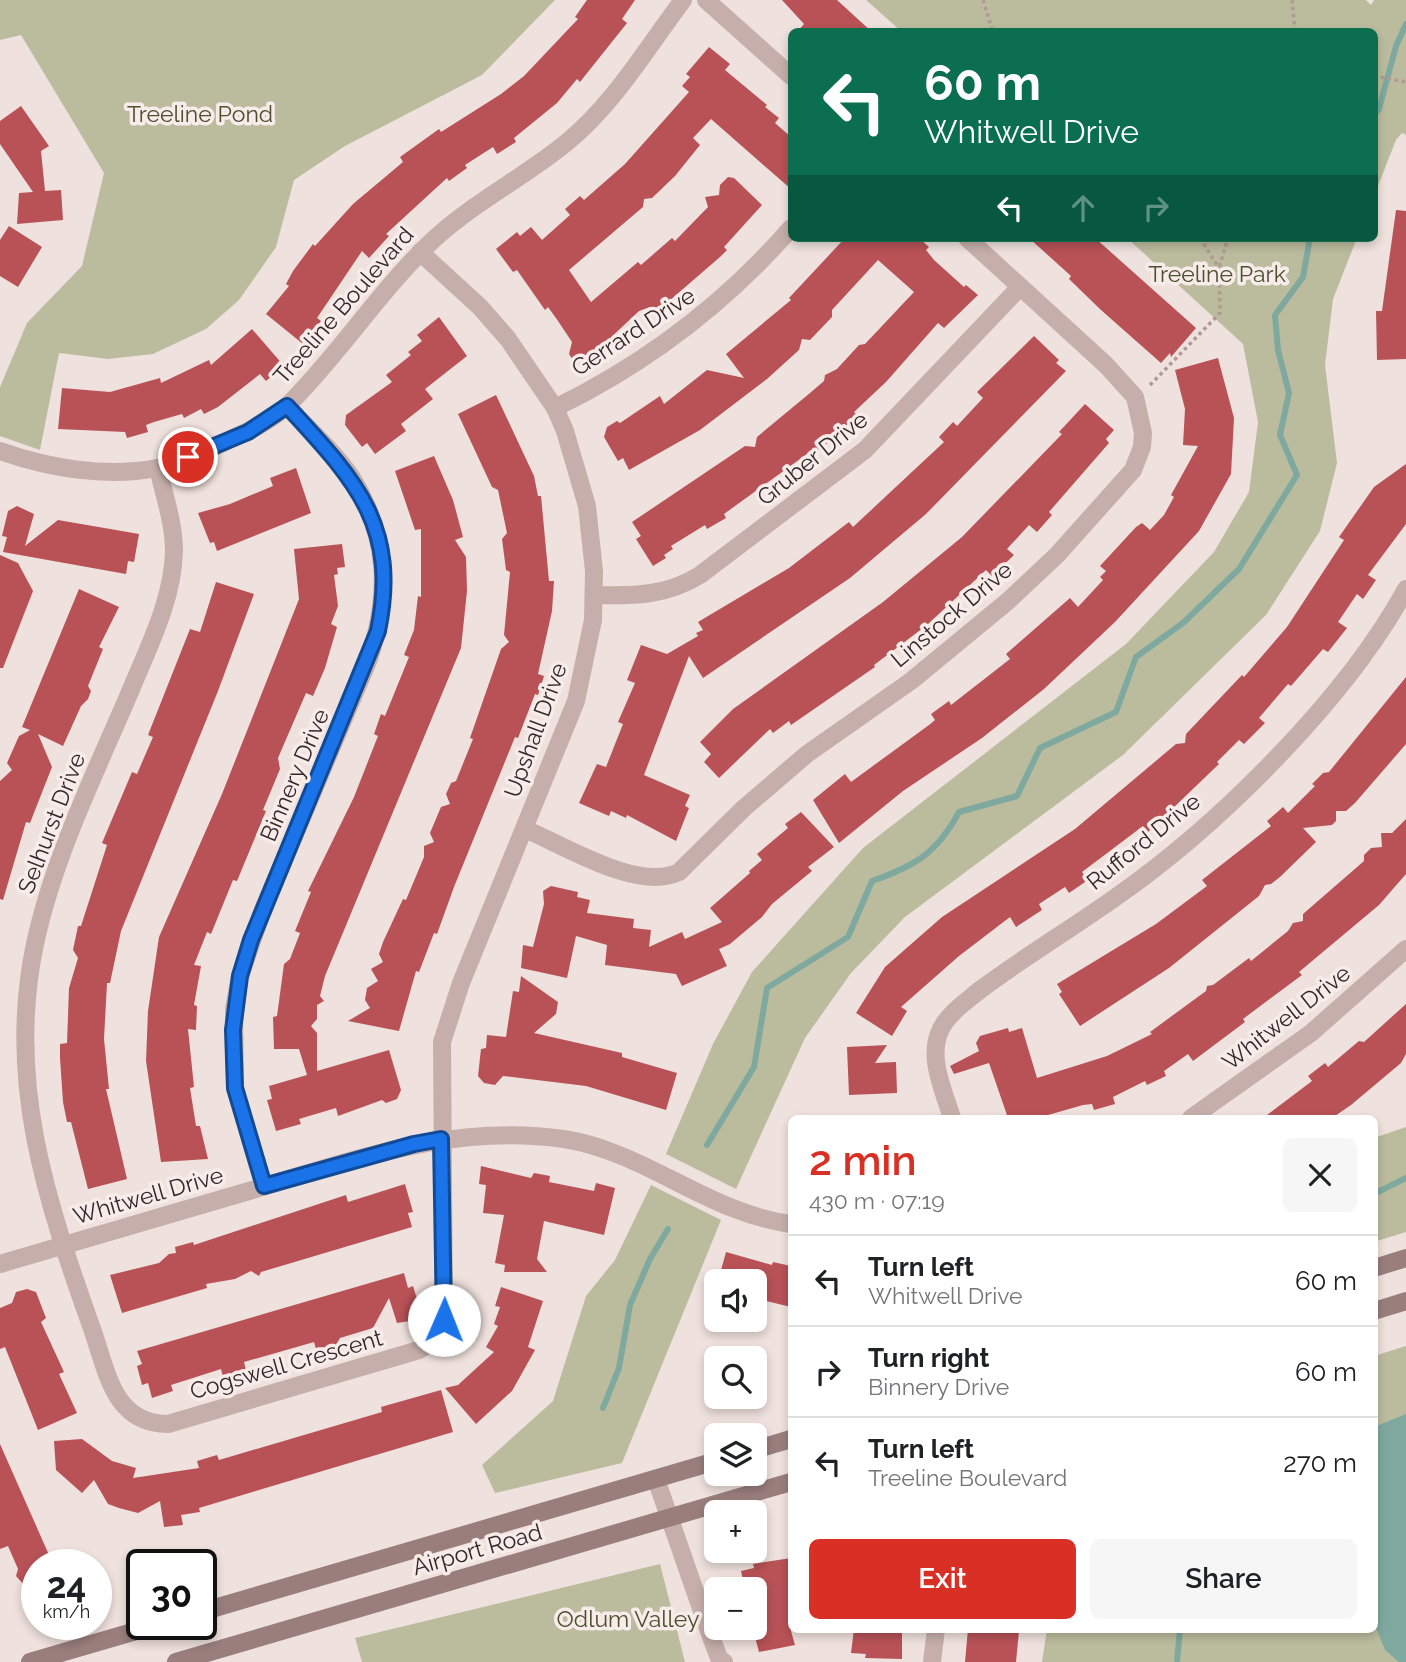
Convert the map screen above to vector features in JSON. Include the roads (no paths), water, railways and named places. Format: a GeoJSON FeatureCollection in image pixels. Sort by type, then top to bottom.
{"type":"FeatureCollection","features":[{"type":"Feature","properties":{"kind":"main road"},"geometry":{"type":"LineString","coordinates":[[1378,1267],[1406,1258]]}},
{"type":"Feature","properties":{"kind":"main road"},"geometry":{"type":"LineString","coordinates":[[1378,1310],[1406,1301]]}},
{"type":"Feature","properties":{"kind":"main road"},"geometry":{"type":"LineString","coordinates":[[767,1446],[788,1440]]}},
{"type":"Feature","properties":{"kind":"main road","name":"Airport Road"},"geometry":{"type":"LineString","coordinates":[[217,1607],[704,1465]]}},
{"type":"Feature","properties":{"kind":"main road","name":"Airport Road"},"geometry":{"type":"LineString","coordinates":[[176,1662],[788,1483]]}},
{"type":"Feature","properties":{"kind":"main road"},"geometry":{"type":"LineString","coordinates":[[30,1662],[126,1634]]}},
{"type":"Feature","properties":{"kind":"street","name":"Treeline Boulevard"},"geometry":{"type":"LineString","coordinates":[[0,451],[43,464],[82,470],[158,468],[238,436],[287,406],[386,287],[420,252],[479,202],[547,158],[583,128],[614,94],[683,0]]}},
{"type":"Feature","properties":{"kind":"street"},"geometry":{"type":"LineString","coordinates":[[706,0],[788,73]]}},
{"type":"Feature","properties":{"kind":"street","name":"Gerrard Drive"},"geometry":{"type":"LineString","coordinates":[[555,408],[641,360],[709,312],[753,271],[788,231]]}},
{"type":"Feature","properties":{"kind":"street","name":"Linstock Drive"},"geometry":{"type":"LineString","coordinates":[[525,829],[635,875],[659,878],[679,872],[744,808],[807,754],[911,681],[989,618],[1057,555],[1133,470],[1142,447],[1142,420],[1136,397],[1106,365],[971,242]]}},
{"type":"Feature","properties":{"kind":"street","name":"Upshall Drive"},"geometry":{"type":"LineString","coordinates":[[420,252],[501,331],[555,408],[565,431],[587,506],[595,595],[588,651],[576,701],[447,1024],[441,1061],[441,1139]]}},
{"type":"Feature","properties":{"kind":"street","name":"Gruber Drive"},"geometry":{"type":"LineString","coordinates":[[595,595],[655,594],[681,587],[699,575],[865,450],[1020,287]]}},
{"type":"Feature","properties":{"kind":"street","name":"Binnery Drive"},"geometry":{"type":"LineString","coordinates":[[264,1186],[235,1088],[233,1030],[240,976],[258,921],[369,659],[378,631],[385,586],[377,536],[361,495],[350,476],[287,406]]}},
{"type":"Feature","properties":{"kind":"street","name":"Selhurst Drive"},"geometry":{"type":"LineString","coordinates":[[63,1246],[31,1128],[25,1065],[29,983],[34,946],[52,880],[156,629],[165,599],[174,553],[173,535],[158,468]]}},
{"type":"Feature","properties":{"kind":"street","name":"Rufford Drive"},"geometry":{"type":"LineString","coordinates":[[951,1115],[934,1057],[936,1037],[944,1022],[957,1008],[997,977],[1117,897],[1198,832],[1259,774],[1330,697],[1372,645],[1406,589]]}},
{"type":"Feature","properties":{"kind":"street","name":"Whitwell Drive"},"geometry":{"type":"LineString","coordinates":[[1195,1115],[1311,1033],[1406,949]]}},
{"type":"Feature","properties":{"kind":"street","name":"Whitwell Drive"},"geometry":{"type":"LineString","coordinates":[[0,1264],[414,1144],[494,1133],[593,1145],[621,1154],[725,1207],[765,1220],[788,1224]]}},
{"type":"Feature","properties":{"kind":"street","name":"Cogswell Crescent"},"geometry":{"type":"LineString","coordinates":[[63,1246],[121,1404],[131,1415],[144,1422],[168,1424],[407,1355],[431,1343],[444,1320],[445,1300],[441,1139]]}},
{"type":"Feature","properties":{"kind":"street"},"geometry":{"type":"LineString","coordinates":[[656,1479],[719,1658],[724,1662]]}},
{"type":"Feature","properties":{"kind":"street"},"geometry":{"type":"LineString","coordinates":[[932,1662],[936,1633]]}},
{"type":"Feature","properties":{"kind":"water"},"geometry":{"type":"Polygon","coordinates":[[[1406,1414],[1406,1662],[1399,1662],[1385,1650],[1378,1633],[1378,1425],[1406,1414]]]}},
{"type":"Feature","properties":{"kind":"waterway"},"geometry":{"type":"LineString","coordinates":[[1378,110],[1396,46],[1406,24]]}},
{"type":"Feature","properties":{"kind":"waterway"},"geometry":{"type":"LineString","coordinates":[[707,1145],[754,1067],[767,988],[848,937],[872,881],[901,870],[923,856],[942,838],[959,812],[1017,796],[1040,748],[1116,712],[1136,657],[1183,623],[1239,569],[1297,475],[1280,435],[1289,393],[1278,350],[1275,315],[1303,277],[1309,242]]}},
{"type":"Feature","properties":{"kind":"waterway"},"geometry":{"type":"LineString","coordinates":[[1378,1192],[1406,1178]]}},
{"type":"Feature","properties":{"kind":"waterway"},"geometry":{"type":"LineString","coordinates":[[603,1408],[619,1368],[630,1305],[650,1259],[668,1229]]}},
{"type":"Feature","properties":{"kind":"waterway"},"geometry":{"type":"LineString","coordinates":[[1177,1662],[1180,1633]]}},
{"type":"Feature","properties":{"kind":"park label","name":"Treeline Pond"},"geometry":{"type":"Point","coordinates":[200,113]}},
{"type":"Feature","properties":{"kind":"park label","name":"Treeline Park"},"geometry":{"type":"Point","coordinates":[1217,273]}},
{"type":"Feature","properties":{"kind":"park label","name":"Odlum Valley"},"geometry":{"type":"Point","coordinates":[628,1618]}}]}
